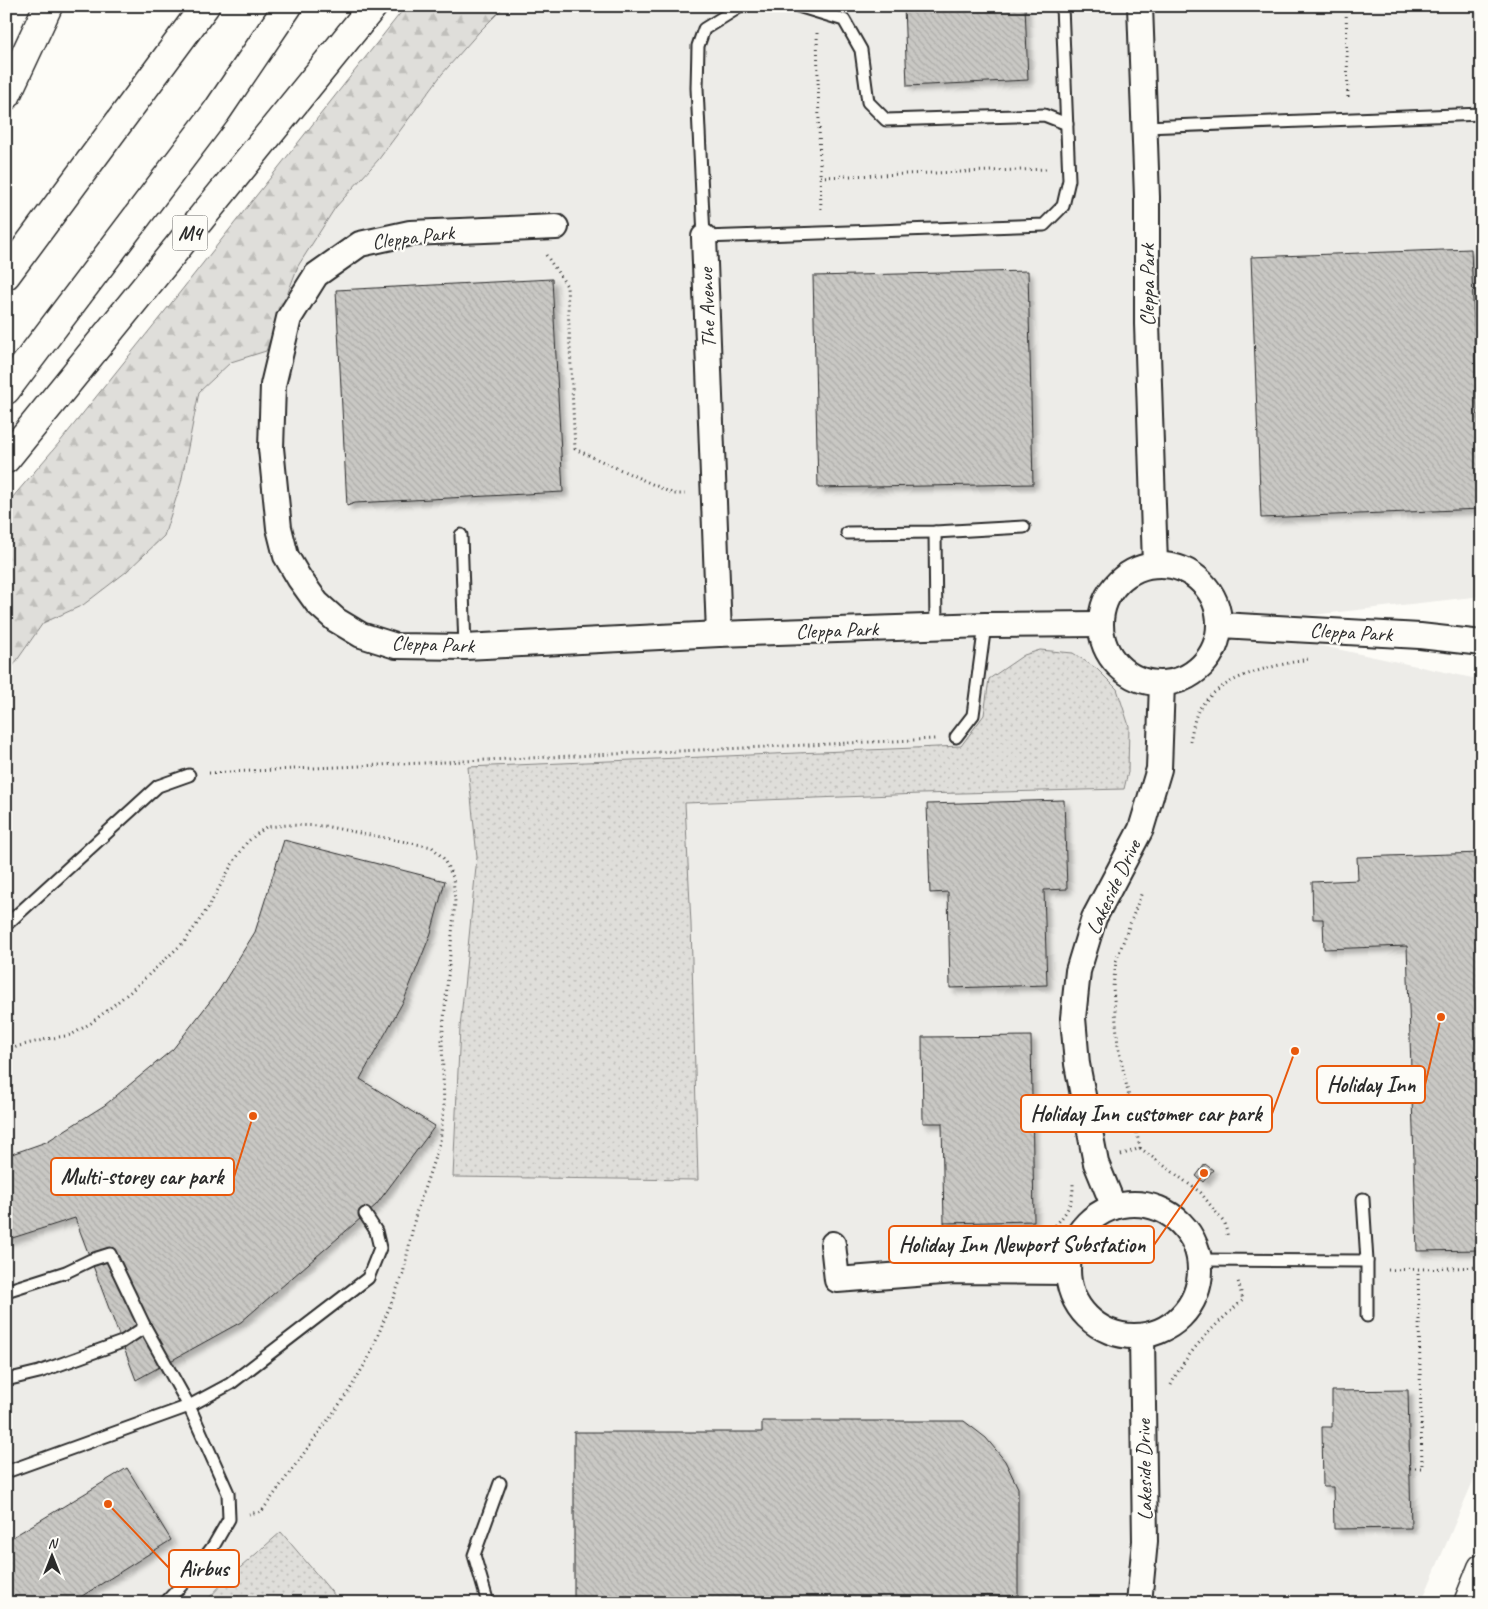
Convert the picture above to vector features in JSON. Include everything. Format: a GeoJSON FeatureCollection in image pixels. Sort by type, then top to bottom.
{"type":"FeatureCollection","features":[{"type":"Feature","properties":{"kind":"main road"},"geometry":{"type":"LineString","coordinates":[[6,96],[48,6]]}},
{"type":"Feature","properties":{"kind":"main road"},"geometry":{"type":"LineString","coordinates":[[6,275],[205,6]]}},
{"type":"Feature","properties":{"kind":"main road","name":"M4"},"geometry":{"type":"LineString","coordinates":[[6,390],[216,111],[288,6]]}},
{"type":"Feature","properties":{"kind":"main road","name":"M4"},"geometry":{"type":"LineString","coordinates":[[6,459],[373,6]]}},
{"type":"Feature","properties":{"kind":"main road"},"geometry":{"type":"LineString","coordinates":[[1468,1603],[1482,1568]]}},
{"type":"Feature","properties":{"kind":"street","name":"Cleppa Park"},"geometry":{"type":"LineString","coordinates":[[1140,6],[1147,197],[1147,324],[1156,564]]}},
{"type":"Feature","properties":{"kind":"street","name":"Cleppa Park"},"geometry":{"type":"LineString","coordinates":[[556,227],[410,233],[360,244],[316,275],[289,318],[273,385],[270,448],[279,528],[286,556],[299,578],[317,603],[336,620],[361,636],[396,646],[465,647],[719,634],[985,625],[1100,624]]}},
{"type":"Feature","properties":{"kind":"street","name":"The Avenue"},"geometry":{"type":"LineString","coordinates":[[704,237],[719,634]]}},
{"type":"Feature","properties":{"kind":"street"},"geometry":{"type":"LineString","coordinates":[[1156,564],[1178,567],[1196,576],[1205,585],[1216,603],[1221,625],[1216,643],[1206,661],[1192,673],[1173,682],[1162,683],[1142,680],[1126,672],[1110,655],[1102,636],[1100,624],[1104,603],[1114,585],[1123,577],[1141,567],[1156,564]]}},
{"type":"Feature","properties":{"kind":"street","name":"Cleppa Park"},"geometry":{"type":"LineString","coordinates":[[1221,625],[1420,636],[1482,644]]}},
{"type":"Feature","properties":{"kind":"street","name":"Cleppa Park"},"geometry":{"type":"LineString","coordinates":[[1420,636],[1482,629]]}},
{"type":"Feature","properties":{"kind":"street","name":"Lakeside Drive"},"geometry":{"type":"LineString","coordinates":[[1114,1207],[1096,1163],[1077,1064],[1073,1018],[1078,970],[1094,918],[1141,829],[1159,769],[1162,683]]}},
{"type":"Feature","properties":{"kind":"street"},"geometry":{"type":"LineString","coordinates":[[1132,1204],[1154,1207],[1178,1220],[1197,1246],[1201,1271],[1197,1294],[1188,1310],[1171,1326],[1142,1336],[1115,1334],[1094,1324],[1081,1310],[1068,1279],[1068,1262],[1073,1244],[1086,1224],[1097,1215],[1114,1207],[1132,1204]]}},
{"type":"Feature","properties":{"kind":"street"},"geometry":{"type":"LineString","coordinates":[[833,1244],[837,1280],[955,1271],[1068,1272]]}},
{"type":"Feature","properties":{"kind":"street","name":"Lakeside Drive"},"geometry":{"type":"LineString","coordinates":[[1139,1603],[1145,1541],[1142,1336]]}},
{"type":"Feature","properties":{"kind":"lane","name":"The Avenue"},"geometry":{"type":"LineString","coordinates":[[704,237],[697,88],[698,46],[704,29],[744,6]]}},
{"type":"Feature","properties":{"kind":"lane"},"geometry":{"type":"LineString","coordinates":[[798,6],[844,20],[861,50],[868,102],[886,120],[1044,115],[1067,124]]}},
{"type":"Feature","properties":{"kind":"lane"},"geometry":{"type":"LineString","coordinates":[[704,237],[1044,225],[1063,206],[1069,180],[1062,6]]}},
{"type":"Feature","properties":{"kind":"lane"},"geometry":{"type":"LineString","coordinates":[[1145,127],[1482,114]]}},
{"type":"Feature","properties":{"kind":"lane"},"geometry":{"type":"LineString","coordinates":[[847,533],[935,532],[1024,527]]}},
{"type":"Feature","properties":{"kind":"lane"},"geometry":{"type":"LineString","coordinates":[[935,532],[936,627]]}},
{"type":"Feature","properties":{"kind":"lane"},"geometry":{"type":"LineString","coordinates":[[461,535],[465,647]]}},
{"type":"Feature","properties":{"kind":"lane"},"geometry":{"type":"LineString","coordinates":[[956,737],[973,715],[985,625]]}},
{"type":"Feature","properties":{"kind":"lane"},"geometry":{"type":"LineString","coordinates":[[6,925],[158,786],[189,775]]}},
{"type":"Feature","properties":{"kind":"lane"},"geometry":{"type":"LineString","coordinates":[[1363,1199],[1367,1265],[1367,1316]]}},
{"type":"Feature","properties":{"kind":"lane"},"geometry":{"type":"LineString","coordinates":[[6,1472],[189,1406],[230,1384],[368,1278],[380,1248],[376,1231],[365,1214]]}},
{"type":"Feature","properties":{"kind":"lane"},"geometry":{"type":"LineString","coordinates":[[6,1291],[66,1272],[91,1260],[110,1254],[145,1327],[189,1406],[228,1493],[229,1519],[214,1546],[193,1573],[165,1603]]}},
{"type":"Feature","properties":{"kind":"lane"},"geometry":{"type":"LineString","coordinates":[[1199,1260],[1367,1265]]}},
{"type":"Feature","properties":{"kind":"lane"},"geometry":{"type":"LineString","coordinates":[[6,1380],[39,1372],[122,1342],[145,1327]]}},
{"type":"Feature","properties":{"kind":"lane"},"geometry":{"type":"LineString","coordinates":[[488,1603],[474,1555],[500,1483]]}},
{"type":"Feature","properties":{"kind":"path"},"geometry":{"type":"LineString","coordinates":[[1346,6],[1349,119]]}},
{"type":"Feature","properties":{"kind":"path"},"geometry":{"type":"LineString","coordinates":[[816,11],[822,233]]}},
{"type":"Feature","properties":{"kind":"path"},"geometry":{"type":"LineString","coordinates":[[820,177],[1069,169]]}},
{"type":"Feature","properties":{"kind":"path"},"geometry":{"type":"LineString","coordinates":[[529,228],[567,286],[575,450],[674,494],[714,494]]}},
{"type":"Feature","properties":{"kind":"path"},"geometry":{"type":"LineString","coordinates":[[1190,743],[1198,712],[1215,692],[1243,675],[1314,658]]}},
{"type":"Feature","properties":{"kind":"path"},"geometry":{"type":"LineString","coordinates":[[189,775],[901,742],[956,737]]}},
{"type":"Feature","properties":{"kind":"path"},"geometry":{"type":"LineString","coordinates":[[6,1051],[19,1046],[71,1035],[91,1023],[130,992],[185,941],[208,908],[231,866],[247,842],[266,827],[288,825],[324,826],[432,847],[443,858],[453,877],[455,902],[442,1040],[444,1107],[440,1142],[416,1213],[403,1274],[369,1357],[349,1391],[262,1511],[229,1519]]}},
{"type":"Feature","properties":{"kind":"path"},"geometry":{"type":"LineString","coordinates":[[1143,888],[1116,961],[1113,988],[1118,1046],[1140,1148],[1202,1194],[1225,1224],[1243,1300],[1224,1316],[1194,1349],[1178,1371],[1169,1389]]}},
{"type":"Feature","properties":{"kind":"path"},"geometry":{"type":"LineString","coordinates":[[1026,1247],[1056,1226],[1066,1212],[1073,1194],[1072,1169],[1140,1148]]}},
{"type":"Feature","properties":{"kind":"path"},"geometry":{"type":"LineString","coordinates":[[1367,1265],[1418,1270],[1482,1267]]}},
{"type":"Feature","properties":{"kind":"path"},"geometry":{"type":"LineString","coordinates":[[1410,1468],[1422,1468],[1418,1270]]}},
{"type":"Feature","properties":{"kind":"shaded area"},"geometry":{"type":"Polygon","coordinates":[[[505,6],[1482,6],[1482,596],[1224,625],[1482,680],[1482,1460],[1421,1603],[6,1603],[6,676],[42,623],[83,605],[126,572],[181,483],[199,392],[231,362],[266,351],[298,266],[335,208],[379,159],[442,74],[505,6]]]}},
{"type":"Feature","properties":{"kind":"green space"},"geometry":{"type":"Polygon","coordinates":[[[406,6],[505,6],[442,74],[379,159],[335,208],[298,266],[266,351],[231,362],[199,392],[181,483],[164,536],[126,572],[83,605],[43,623],[6,676],[6,505],[59,443],[177,296],[406,6]]]}},
{"type":"Feature","properties":{"kind":"green space"},"geometry":{"type":"Polygon","coordinates":[[[1040,650],[1073,653],[1097,669],[1117,689],[1129,726],[1128,772],[1124,789],[920,794],[685,803],[691,924],[698,1180],[453,1177],[460,1028],[477,857],[468,767],[961,746],[984,715],[989,679],[1024,655],[1040,650]]]}},
{"type":"Feature","properties":{"kind":"green space"},"geometry":{"type":"Polygon","coordinates":[[[281,1532],[341,1603],[204,1603],[225,1581],[281,1532]]]}},
{"type":"Feature","properties":{"kind":"building"},"geometry":{"type":"Polygon","coordinates":[[[904,6],[1025,6],[1028,80],[907,86],[904,6]]]}},
{"type":"Feature","properties":{"kind":"building"},"geometry":{"type":"Polygon","coordinates":[[[1471,249],[1481,509],[1261,518],[1251,257],[1471,249]]]}},
{"type":"Feature","properties":{"kind":"building"},"geometry":{"type":"Polygon","coordinates":[[[1028,271],[1033,484],[818,488],[813,276],[1028,271]]]}},
{"type":"Feature","properties":{"kind":"building"},"geometry":{"type":"Polygon","coordinates":[[[552,279],[563,492],[355,503],[347,506],[336,290],[552,279]]]}},
{"type":"Feature","properties":{"kind":"building"},"geometry":{"type":"Polygon","coordinates":[[[1064,800],[1067,889],[1044,890],[1047,985],[950,988],[948,892],[930,893],[927,804],[1064,800]]]}},
{"type":"Feature","properties":{"kind":"building"},"geometry":{"type":"Polygon","coordinates":[[[284,840],[445,881],[431,933],[404,1000],[360,1079],[435,1126],[376,1205],[241,1322],[136,1380],[75,1218],[6,1240],[6,1156],[46,1142],[105,1105],[173,1049],[219,990],[255,932],[284,840]]]}},
{"type":"Feature","properties":{"kind":"building"},"geometry":{"type":"Polygon","coordinates":[[[1482,853],[1482,1250],[1417,1251],[1407,946],[1324,949],[1323,919],[1313,919],[1312,882],[1358,880],[1357,857],[1482,853]]]}},
{"type":"Feature","properties":{"kind":"building"},"geometry":{"type":"Polygon","coordinates":[[[1031,1036],[1034,1221],[944,1223],[942,1123],[923,1123],[922,1037],[1031,1036]]]}},
{"type":"Feature","properties":{"kind":"building"},"geometry":{"type":"Polygon","coordinates":[[[1205,1164],[1213,1170],[1203,1182],[1196,1176],[1205,1164]]]}},
{"type":"Feature","properties":{"kind":"building"},"geometry":{"type":"Polygon","coordinates":[[[1408,1390],[1411,1528],[1334,1529],[1333,1487],[1323,1487],[1322,1427],[1332,1427],[1332,1391],[1408,1390]]]}},
{"type":"Feature","properties":{"kind":"building"},"geometry":{"type":"Polygon","coordinates":[[[762,1421],[964,1421],[986,1438],[1005,1461],[1018,1488],[1018,1596],[980,1596],[980,1603],[574,1603],[574,1432],[762,1432],[762,1421]]]}},
{"type":"Feature","properties":{"kind":"building"},"geometry":{"type":"Polygon","coordinates":[[[127,1468],[171,1540],[71,1603],[6,1603],[6,1541],[127,1468]]]}},
{"type":"Feature","properties":{"kind":"place","name":"Holiday Inn"},"geometry":{"type":"Point","coordinates":[1441,1017]}},
{"type":"Feature","properties":{"kind":"place","name":"Holiday Inn customer car park"},"geometry":{"type":"Point","coordinates":[1295,1051]}},
{"type":"Feature","properties":{"kind":"place","name":"Multi-storey car park"},"geometry":{"type":"Point","coordinates":[253,1116]}},
{"type":"Feature","properties":{"kind":"place","name":"Holiday Inn Newport Substation"},"geometry":{"type":"Point","coordinates":[1204,1173]}},
{"type":"Feature","properties":{"kind":"place","name":"Airbus"},"geometry":{"type":"Point","coordinates":[108,1504]}}]}
